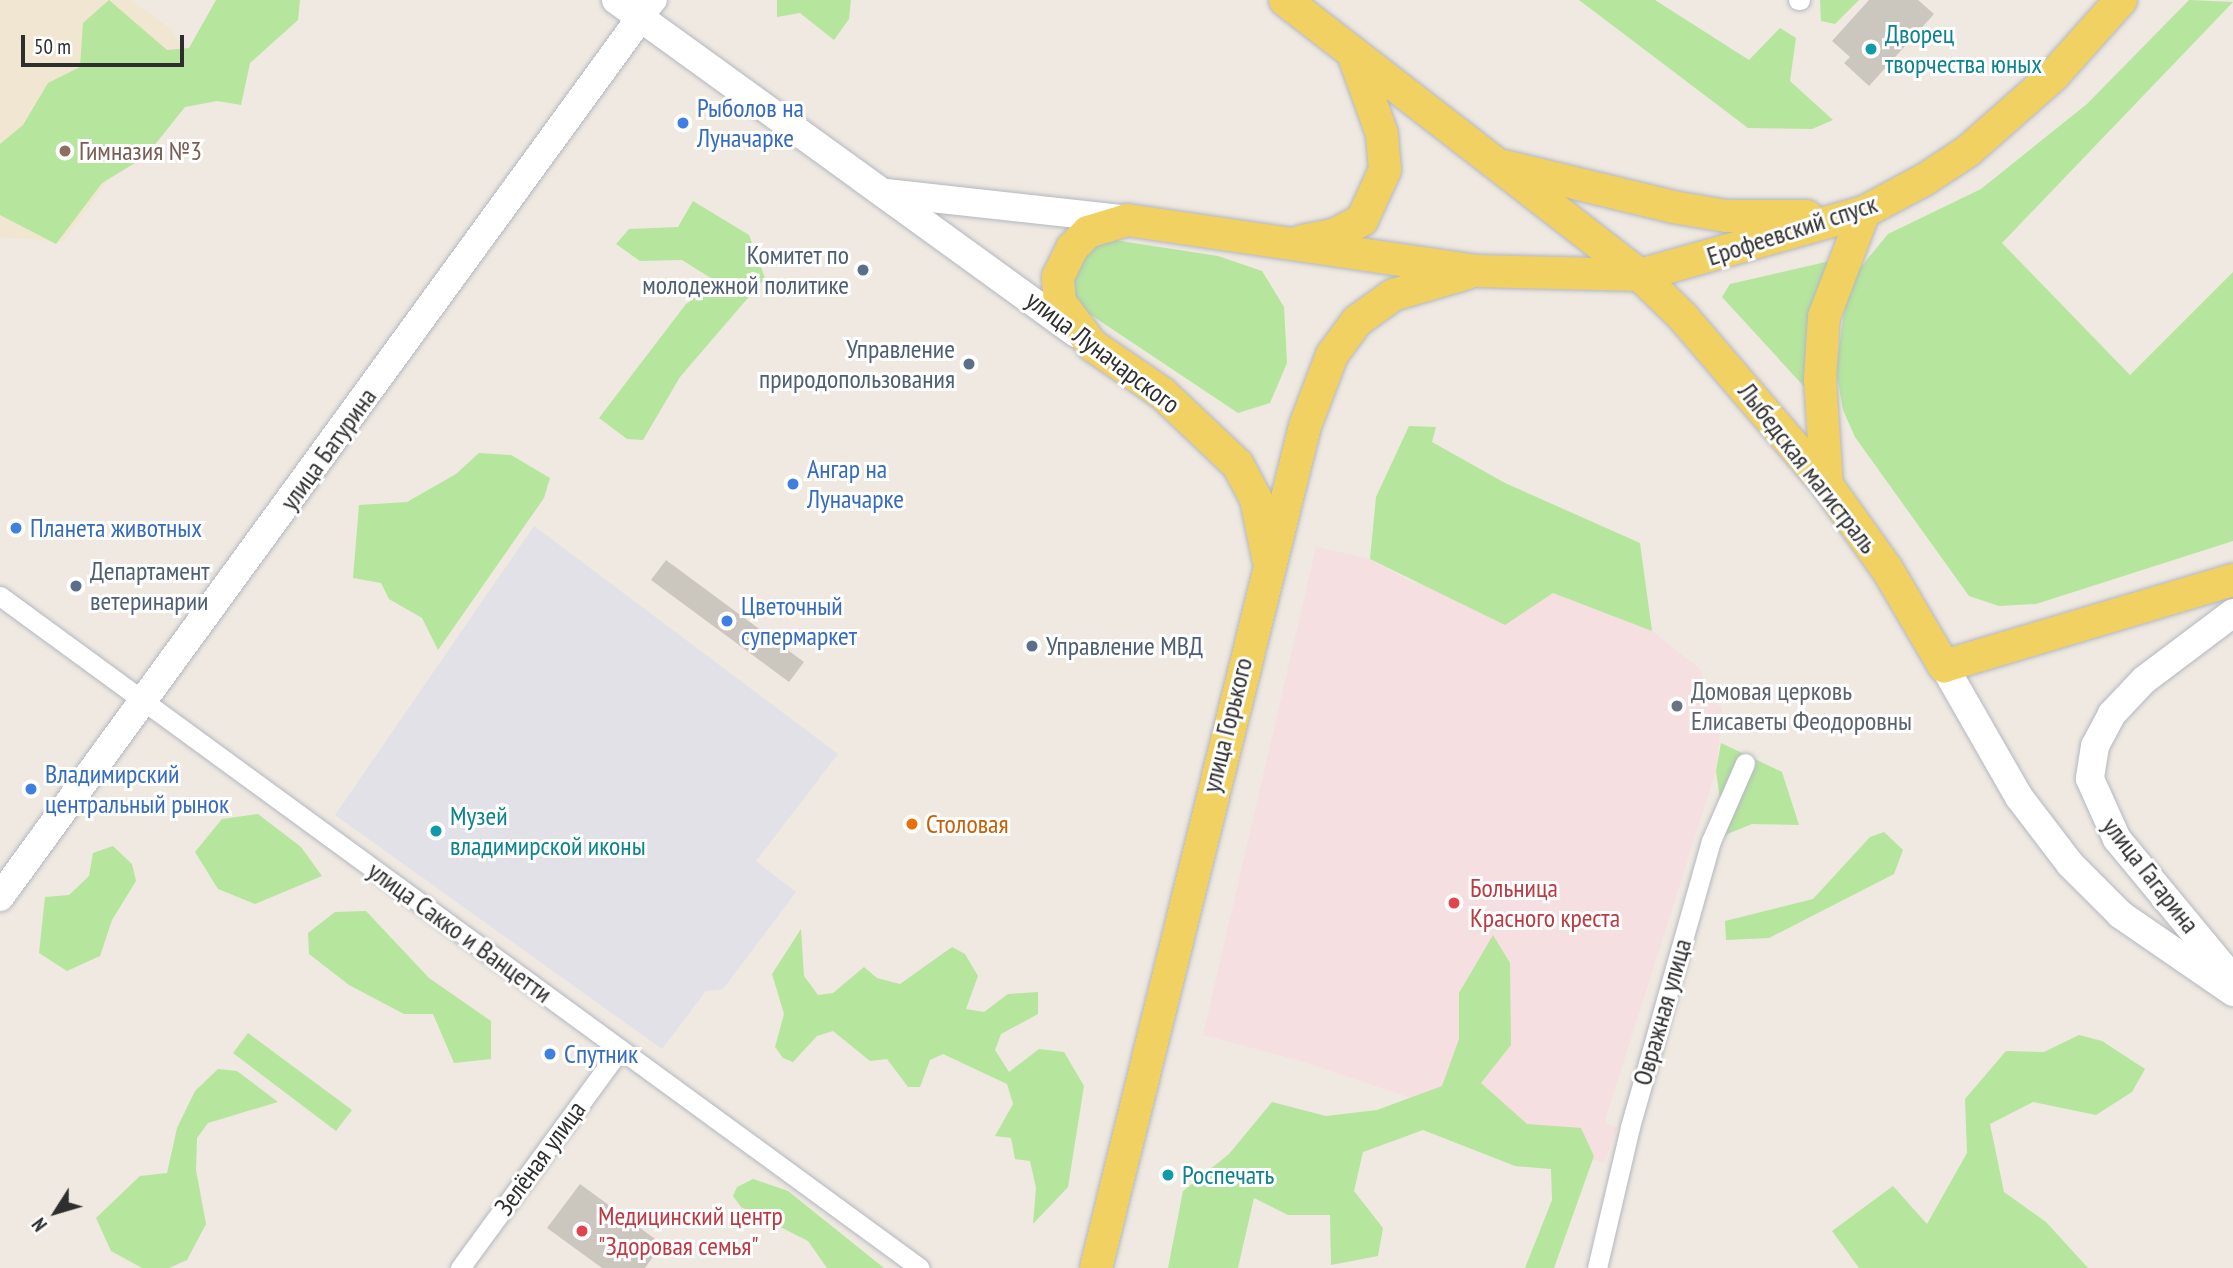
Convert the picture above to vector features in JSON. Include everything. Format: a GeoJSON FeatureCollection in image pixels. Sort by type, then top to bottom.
{"type":"FeatureCollection","features":[{"type":"Feature","properties":{"kind":"main road","name":"улица Луначарского"},"geometry":{"type":"LineString","coordinates":[[615,0],[648,9],[879,192],[1163,394],[1237,464],[1256,499],[1268,558]]}},
{"type":"Feature","properties":{"kind":"main road","name":"Лыбедская магистраль"},"geometry":{"type":"LineString","coordinates":[[1271,0],[1292,7],[1355,59],[1640,275],[1827,485],[1886,569],[2019,797],[2070,864],[2121,915],[2233,992]]}},
{"type":"Feature","properties":{"kind":"main road","name":"Ерофеевский спуск"},"geometry":{"type":"LineString","coordinates":[[1640,275],[1864,212],[1968,151],[2053,76],[2121,0]]}},
{"type":"Feature","properties":{"kind":"main road","name":"улица Батурина"},"geometry":{"type":"LineString","coordinates":[[0,897],[648,9]]}},
{"type":"Feature","properties":{"kind":"main road"},"geometry":{"type":"LineString","coordinates":[[1280,245],[1334,235],[1362,220],[1376,199],[1385,170],[1382,134],[1355,59]]}},
{"type":"Feature","properties":{"kind":"main road"},"geometry":{"type":"LineString","coordinates":[[1491,163],[1627,198],[1726,216],[1864,212],[1824,317],[1820,379],[1827,485]]}},
{"type":"Feature","properties":{"kind":"main road","name":"улица Луначарского"},"geometry":{"type":"LineString","coordinates":[[879,192],[1127,220],[1280,245]]}},
{"type":"Feature","properties":{"kind":"main road"},"geometry":{"type":"LineString","coordinates":[[1092,345],[1060,302],[1058,277],[1072,248],[1088,232],[1127,220]]}},
{"type":"Feature","properties":{"kind":"main road","name":"улица Горького"},"geometry":{"type":"LineString","coordinates":[[1280,245],[1476,271],[1640,275]]}},
{"type":"Feature","properties":{"kind":"main road","name":"улица Горького"},"geometry":{"type":"LineString","coordinates":[[1096,1268],[1268,558],[1305,426],[1332,355],[1357,321],[1392,295],[1476,271]]}},
{"type":"Feature","properties":{"kind":"main road"},"geometry":{"type":"LineString","coordinates":[[1944,666],[2233,580]]}},
{"type":"Feature","properties":{"kind":"main road","name":"улица Гагарина"},"geometry":{"type":"LineString","coordinates":[[2233,613],[2144,680],[2112,714],[2095,746],[2090,779],[2117,839],[2233,979]]}},
{"type":"Feature","properties":{"kind":"street","name":"улица Сакко и Ванцетти"},"geometry":{"type":"LineString","coordinates":[[0,596],[920,1268]]}},
{"type":"Feature","properties":{"kind":"street","name":"Овражная улица"},"geometry":{"type":"LineString","coordinates":[[1597,1268],[1630,1127],[1711,841],[1745,763]]}},
{"type":"Feature","properties":{"kind":"street","name":"Зелёная улица"},"geometry":{"type":"LineString","coordinates":[[460,1268],[620,1049]]}},
{"type":"Feature","properties":{"kind":"shaded area","name":"Гимназия №3"},"geometry":{"type":"Polygon","coordinates":[[[0,0],[131,0],[171,29],[192,65],[63,242],[0,237],[0,0]]]}},
{"type":"Feature","properties":{"kind":"shaded area"},"geometry":{"type":"Polygon","coordinates":[[[534,526],[838,754],[756,861],[796,892],[723,989],[706,991],[662,1049],[335,815],[534,526]]]}},
{"type":"Feature","properties":{"kind":"shaded area","name":"Больница Красного креста"},"geometry":{"type":"Polygon","coordinates":[[[1316,547],[1370,559],[1413,583],[1553,593],[1652,631],[1700,669],[1709,697],[1722,708],[1716,771],[1606,1117],[1605,1123],[1617,1127],[1604,1163],[1298,1060],[1203,1035],[1316,547]]]}},
{"type":"Feature","properties":{"kind":"green space","name":"Гимназия №3"},"geometry":{"type":"Polygon","coordinates":[[[109,0],[167,50],[189,48],[216,0],[300,0],[298,20],[250,63],[241,105],[217,101],[185,107],[145,157],[102,183],[56,244],[0,215],[0,144],[23,125],[48,83],[80,67],[83,23],[109,0]]]}},
{"type":"Feature","properties":{"kind":"green space"},"geometry":{"type":"Polygon","coordinates":[[[777,0],[851,0],[849,19],[834,40],[800,13],[777,17],[777,0]]]}},
{"type":"Feature","properties":{"kind":"green space"},"geometry":{"type":"Polygon","coordinates":[[[1579,0],[1655,0],[1749,60],[1780,28],[1796,38],[1790,81],[1833,120],[1812,129],[1748,128],[1579,0]]]}},
{"type":"Feature","properties":{"kind":"green space"},"geometry":{"type":"Polygon","coordinates":[[[1820,0],[1859,0],[1835,24],[1821,21],[1820,0]]]}},
{"type":"Feature","properties":{"kind":"green space"},"geometry":{"type":"Polygon","coordinates":[[[2189,0],[2233,2],[2002,243],[2130,375],[2233,272],[2233,541],[2036,604],[1999,606],[1969,596],[1855,437],[1843,410],[1836,371],[1846,296],[1856,273],[1888,234],[1981,189],[2087,104],[2189,0]]]}},
{"type":"Feature","properties":{"kind":"green space"},"geometry":{"type":"Polygon","coordinates":[[[693,201],[749,235],[765,278],[680,377],[643,440],[627,439],[599,418],[686,304],[717,282],[682,260],[640,261],[616,244],[629,229],[678,227],[693,201]]]}},
{"type":"Feature","properties":{"kind":"green space"},"geometry":{"type":"Polygon","coordinates":[[[1114,240],[1218,256],[1262,271],[1284,307],[1287,363],[1270,403],[1238,413],[1079,307],[1070,283],[1081,260],[1094,246],[1114,240]]]}},
{"type":"Feature","properties":{"kind":"green space"},"geometry":{"type":"Polygon","coordinates":[[[1830,261],[1809,392],[1722,297],[1730,284],[1830,261]]]}},
{"type":"Feature","properties":{"kind":"green space"},"geometry":{"type":"Polygon","coordinates":[[[1409,426],[1436,427],[1432,442],[1505,483],[1640,543],[1652,631],[1553,593],[1505,625],[1370,559],[1376,497],[1409,426]]]}},
{"type":"Feature","properties":{"kind":"green space"},"geometry":{"type":"Polygon","coordinates":[[[479,453],[511,455],[550,478],[544,498],[438,650],[422,618],[389,599],[381,583],[353,578],[359,505],[407,502],[456,474],[479,453]]]}},
{"type":"Feature","properties":{"kind":"green space"},"geometry":{"type":"Polygon","coordinates":[[[1721,743],[1782,772],[1799,825],[1752,824],[1725,835],[1716,771],[1721,743]]]}},
{"type":"Feature","properties":{"kind":"green space"},"geometry":{"type":"Polygon","coordinates":[[[258,814],[301,847],[322,876],[255,904],[218,889],[195,852],[222,819],[258,814]]]}},
{"type":"Feature","properties":{"kind":"green space"},"geometry":{"type":"Polygon","coordinates":[[[1884,832],[1903,850],[1894,874],[1769,938],[1726,940],[1725,921],[1813,899],[1870,837],[1884,832]]]}},
{"type":"Feature","properties":{"kind":"green space"},"geometry":{"type":"Polygon","coordinates":[[[113,846],[132,864],[136,881],[112,920],[100,956],[67,971],[39,953],[45,897],[69,895],[89,876],[93,853],[113,846]]]}},
{"type":"Feature","properties":{"kind":"green space"},"geometry":{"type":"Polygon","coordinates":[[[366,911],[429,978],[491,1021],[491,1059],[454,1063],[433,1014],[404,1014],[349,985],[309,954],[308,933],[335,912],[366,911]]]}},
{"type":"Feature","properties":{"kind":"green space"},"geometry":{"type":"Polygon","coordinates":[[[801,929],[804,976],[818,995],[833,993],[864,967],[877,978],[900,984],[952,947],[965,954],[978,976],[966,1009],[984,1012],[1008,994],[1038,992],[1038,1014],[1001,1034],[995,1050],[1009,1072],[1039,1049],[1064,1052],[1084,1086],[1068,1187],[1033,1224],[1036,1188],[1030,1161],[1015,1159],[1011,1138],[995,1136],[1013,1104],[1007,1084],[943,1054],[930,1060],[920,1087],[908,1087],[887,1059],[870,1061],[833,1031],[817,1036],[793,1062],[783,1058],[775,1047],[784,1014],[772,974],[801,929]]]}},
{"type":"Feature","properties":{"kind":"green space"},"geometry":{"type":"Polygon","coordinates":[[[1493,935],[1510,963],[1511,1045],[1481,1083],[1527,1124],[1581,1128],[1594,1156],[1554,1268],[1525,1268],[1552,1200],[1551,1169],[1515,1166],[1423,1130],[1363,1152],[1354,1191],[1383,1228],[1378,1256],[1331,1265],[1330,1215],[1288,1215],[1254,1198],[1238,1268],[1168,1268],[1183,1191],[1229,1154],[1272,1102],[1326,1116],[1377,1110],[1442,1086],[1459,1039],[1459,993],[1493,935]]]}},
{"type":"Feature","properties":{"kind":"green space"},"geometry":{"type":"Polygon","coordinates":[[[248,1033],[352,1110],[336,1131],[233,1053],[248,1033]]]}},
{"type":"Feature","properties":{"kind":"green space"},"geometry":{"type":"Polygon","coordinates":[[[2079,1035],[2102,1041],[2145,1069],[2132,1092],[2096,1115],[2033,1102],[1990,1124],[2004,1192],[2046,1222],[2088,1268],[1859,1268],[1832,1231],[1893,1186],[1927,1224],[1967,1153],[1965,1099],[2006,1051],[2044,1052],[2079,1035]]]}},
{"type":"Feature","properties":{"kind":"green space"},"geometry":{"type":"Polygon","coordinates":[[[218,1069],[237,1071],[278,1102],[208,1123],[197,1138],[196,1170],[206,1224],[187,1260],[169,1268],[142,1268],[111,1251],[96,1218],[140,1176],[167,1173],[177,1128],[195,1091],[218,1069]]]}},
{"type":"Feature","properties":{"kind":"green space"},"geometry":{"type":"Polygon","coordinates":[[[753,1179],[788,1191],[884,1268],[827,1268],[808,1241],[741,1207],[733,1196],[737,1187],[753,1179]]]}},
{"type":"Feature","properties":{"kind":"building","name":"Дворец творчества юных"},"geometry":{"type":"Polygon","coordinates":[[[1869,0],[1918,0],[1934,14],[1869,86],[1844,63],[1850,57],[1832,41],[1869,0]]]}},
{"type":"Feature","properties":{"kind":"building","name":"Цветочный супермаркет"},"geometry":{"type":"Polygon","coordinates":[[[666,560],[804,662],[789,682],[651,580],[666,560]]]}},
{"type":"Feature","properties":{"kind":"building"},"geometry":{"type":"Polygon","coordinates":[[[580,1184],[662,1244],[645,1268],[602,1268],[547,1228],[580,1184]]]}},
{"type":"Feature","properties":{"kind":"place","name":"Дворец творчества юных"},"geometry":{"type":"Point","coordinates":[1871,49]}},
{"type":"Feature","properties":{"kind":"place","name":"Рыболов на Луначарке"},"geometry":{"type":"Point","coordinates":[683,123]}},
{"type":"Feature","properties":{"kind":"place","name":"Гимназия №3"},"geometry":{"type":"Point","coordinates":[65,151]}},
{"type":"Feature","properties":{"kind":"place","name":"Комитет по молодежной политике"},"geometry":{"type":"Point","coordinates":[863,270]}},
{"type":"Feature","properties":{"kind":"place","name":"Управление природопользования"},"geometry":{"type":"Point","coordinates":[969,364]}},
{"type":"Feature","properties":{"kind":"place","name":"Ангар на Луначарке"},"geometry":{"type":"Point","coordinates":[793,484]}},
{"type":"Feature","properties":{"kind":"place","name":"Планета животных"},"geometry":{"type":"Point","coordinates":[16,528]}},
{"type":"Feature","properties":{"kind":"place","name":"Департамент ветеринарии"},"geometry":{"type":"Point","coordinates":[76,586]}},
{"type":"Feature","properties":{"kind":"place","name":"Цветочный супермаркет"},"geometry":{"type":"Point","coordinates":[727,621]}},
{"type":"Feature","properties":{"kind":"place","name":"Управление МВД"},"geometry":{"type":"Point","coordinates":[1032,646]}},
{"type":"Feature","properties":{"kind":"place","name":"Домовая церковь Елисаветы Феодоровны"},"geometry":{"type":"Point","coordinates":[1677,706]}},
{"type":"Feature","properties":{"kind":"place","name":"Владимирский центральный рынок"},"geometry":{"type":"Point","coordinates":[31,789]}},
{"type":"Feature","properties":{"kind":"place","name":"Столовая"},"geometry":{"type":"Point","coordinates":[912,824]}},
{"type":"Feature","properties":{"kind":"place","name":"Музей владимирской иконы"},"geometry":{"type":"Point","coordinates":[436,831]}},
{"type":"Feature","properties":{"kind":"place","name":"Больница Красного креста"},"geometry":{"type":"Point","coordinates":[1454,903]}},
{"type":"Feature","properties":{"kind":"place","name":"Спутник"},"geometry":{"type":"Point","coordinates":[550,1054]}},
{"type":"Feature","properties":{"kind":"place","name":"Роспечать"},"geometry":{"type":"Point","coordinates":[1168,1175]}},
{"type":"Feature","properties":{"kind":"place","name":"Медицинский центр \"Здоровая семья\""},"geometry":{"type":"Point","coordinates":[582,1231]}}]}
